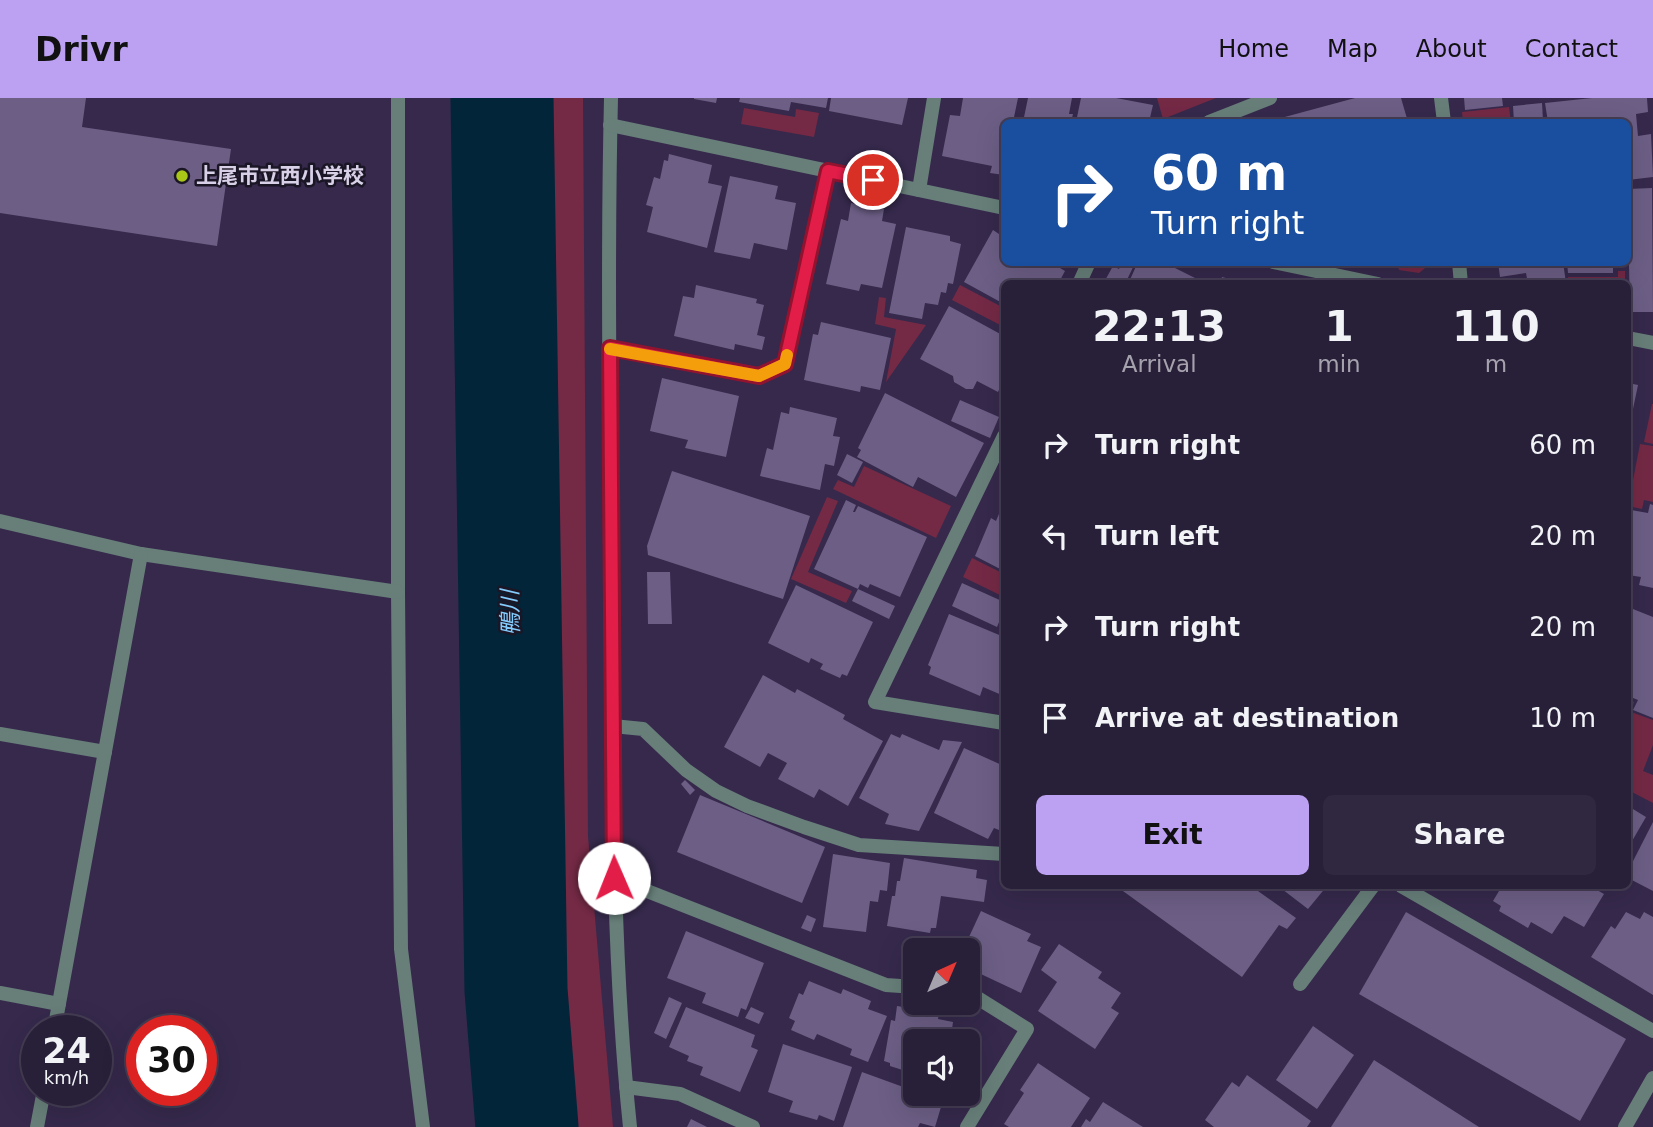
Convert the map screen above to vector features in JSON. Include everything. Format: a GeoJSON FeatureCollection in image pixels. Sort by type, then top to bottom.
{"type":"FeatureCollection","features":[{"type":"Feature","properties":{"kind":"street"},"geometry":{"type":"LineString","coordinates":[[398,98],[401,949],[423,1127]]}},
{"type":"Feature","properties":{"kind":"street"},"geometry":{"type":"LineString","coordinates":[[611,98],[614,878],[629,1127]]}},
{"type":"Feature","properties":{"kind":"street"},"geometry":{"type":"LineString","coordinates":[[919,190],[934,98]]}},
{"type":"Feature","properties":{"kind":"street"},"geometry":{"type":"LineString","coordinates":[[1216,119],[1269,98]]}},
{"type":"Feature","properties":{"kind":"street"},"geometry":{"type":"LineString","coordinates":[[1441,98],[1444,119]]}},
{"type":"Feature","properties":{"kind":"street"},"geometry":{"type":"LineString","coordinates":[[610,125],[1001,207]]}},
{"type":"Feature","properties":{"kind":"street"},"geometry":{"type":"LineString","coordinates":[[610,348],[759,376],[785,364],[828,171]]}},
{"type":"Feature","properties":{"kind":"street"},"geometry":{"type":"LineString","coordinates":[[1292,266],[1359,280]]}},
{"type":"Feature","properties":{"kind":"street"},"geometry":{"type":"LineString","coordinates":[[1631,339],[1653,343]]}},
{"type":"Feature","properties":{"kind":"street"},"geometry":{"type":"LineString","coordinates":[[1001,445],[875,702],[1001,723]]}},
{"type":"Feature","properties":{"kind":"street"},"geometry":{"type":"LineString","coordinates":[[0,521],[141,554],[398,592]]}},
{"type":"Feature","properties":{"kind":"street"},"geometry":{"type":"LineString","coordinates":[[57,1015],[141,554]]}},
{"type":"Feature","properties":{"kind":"street"},"geometry":{"type":"LineString","coordinates":[[612,726],[643,729],[686,770],[716,791],[747,806],[859,845],[1001,854]]}},
{"type":"Feature","properties":{"kind":"street"},"geometry":{"type":"LineString","coordinates":[[0,734],[106,752]]}},
{"type":"Feature","properties":{"kind":"street"},"geometry":{"type":"LineString","coordinates":[[614,878],[886,985],[903,986]]}},
{"type":"Feature","properties":{"kind":"street"},"geometry":{"type":"LineString","coordinates":[[1300,984],[1371,889]]}},
{"type":"Feature","properties":{"kind":"street"},"geometry":{"type":"LineString","coordinates":[[1406,889],[1653,1031]]}},
{"type":"Feature","properties":{"kind":"street"},"geometry":{"type":"LineString","coordinates":[[0,993],[59,1004]]}},
{"type":"Feature","properties":{"kind":"street"},"geometry":{"type":"LineString","coordinates":[[967,1127],[1027,1029],[980,1000]]}},
{"type":"Feature","properties":{"kind":"street"},"geometry":{"type":"LineString","coordinates":[[1625,1127],[1648,1100],[1653,1079]]}},
{"type":"Feature","properties":{"kind":"street"},"geometry":{"type":"LineString","coordinates":[[625,1087],[680,1094],[753,1127]]}},
{"type":"Feature","properties":{"kind":"street"},"geometry":{"type":"LineString","coordinates":[[37,1127],[41,1106]]}},
{"type":"Feature","properties":{"kind":"shaded area"},"geometry":{"type":"Polygon","coordinates":[[[526,98],[583,98],[588,836],[613,1127],[546,1127],[523,626],[526,98]]]}},
{"type":"Feature","properties":{"kind":"shaded area"},"geometry":{"type":"Polygon","coordinates":[[[1157,98],[1216,98],[1163,119],[1157,98]]]}},
{"type":"Feature","properties":{"kind":"shaded area"},"geometry":{"type":"Polygon","coordinates":[[[1509,107],[1511,119],[1463,119],[1462,112],[1509,107]]]}},
{"type":"Feature","properties":{"kind":"shaded area"},"geometry":{"type":"Polygon","coordinates":[[[744,108],[795,117],[796,109],[819,113],[814,137],[741,124],[744,108]]]}},
{"type":"Feature","properties":{"kind":"shaded area"},"geometry":{"type":"Polygon","coordinates":[[[1398,266],[1427,266],[1419,273],[1399,270],[1398,266]]]}},
{"type":"Feature","properties":{"kind":"shaded area"},"geometry":{"type":"Polygon","coordinates":[[[1618,271],[1625,271],[1625,280],[1568,280],[1568,277],[1618,277],[1618,271]]]}},
{"type":"Feature","properties":{"kind":"shaded area"},"geometry":{"type":"Polygon","coordinates":[[[960,285],[1001,306],[1001,325],[952,300],[960,285]]]}},
{"type":"Feature","properties":{"kind":"shaded area"},"geometry":{"type":"Polygon","coordinates":[[[879,297],[886,298],[884,317],[926,325],[886,382],[896,329],[875,324],[879,297]]]}},
{"type":"Feature","properties":{"kind":"shaded area"},"geometry":{"type":"Polygon","coordinates":[[[1653,404],[1653,444],[1644,442],[1653,404]]]}},
{"type":"Feature","properties":{"kind":"shaded area"},"geometry":{"type":"Polygon","coordinates":[[[1640,444],[1653,446],[1653,502],[1644,500],[1642,509],[1631,507],[1631,490],[1640,444]]]}},
{"type":"Feature","properties":{"kind":"shaded area"},"geometry":{"type":"Polygon","coordinates":[[[864,466],[951,506],[936,538],[833,489],[838,480],[854,487],[864,466]]]}},
{"type":"Feature","properties":{"kind":"shaded area"},"geometry":{"type":"Polygon","coordinates":[[[827,497],[838,501],[808,572],[852,591],[846,603],[791,579],[827,497]]]}},
{"type":"Feature","properties":{"kind":"shaded area"},"geometry":{"type":"Polygon","coordinates":[[[972,558],[1001,572],[1001,596],[963,577],[972,558]]]}},
{"type":"Feature","properties":{"kind":"shaded area"},"geometry":{"type":"Polygon","coordinates":[[[1631,712],[1653,720],[1653,745],[1643,771],[1653,775],[1653,803],[1631,792],[1631,712]]]}},
{"type":"Feature","properties":{"kind":"building"},"geometry":{"type":"Polygon","coordinates":[[[0,98],[86,98],[82,127],[231,149],[217,246],[0,213],[0,98]]]}},
{"type":"Feature","properties":{"kind":"building"},"geometry":{"type":"Polygon","coordinates":[[[694,98],[717,98],[716,103],[694,98]]]}},
{"type":"Feature","properties":{"kind":"building"},"geometry":{"type":"Polygon","coordinates":[[[740,98],[828,98],[826,108],[791,102],[789,111],[739,102],[740,98]]]}},
{"type":"Feature","properties":{"kind":"building"},"geometry":{"type":"Polygon","coordinates":[[[831,98],[908,98],[902,125],[829,111],[831,98]]]}},
{"type":"Feature","properties":{"kind":"building"},"geometry":{"type":"Polygon","coordinates":[[[963,98],[1018,98],[1014,119],[1001,119],[1001,175],[990,173],[992,166],[942,156],[950,115],[960,116],[963,98]]]}},
{"type":"Feature","properties":{"kind":"building"},"geometry":{"type":"Polygon","coordinates":[[[1028,98],[1072,98],[1069,114],[1073,114],[1072,119],[1024,119],[1028,98]]]}},
{"type":"Feature","properties":{"kind":"building"},"geometry":{"type":"Polygon","coordinates":[[[1081,98],[1116,98],[1153,105],[1150,119],[1077,119],[1081,98]]]}},
{"type":"Feature","properties":{"kind":"building"},"geometry":{"type":"Polygon","coordinates":[[[1355,98],[1401,98],[1407,119],[1281,119],[1355,98]]]}},
{"type":"Feature","properties":{"kind":"building"},"geometry":{"type":"Polygon","coordinates":[[[1464,98],[1502,98],[1503,106],[1465,110],[1464,98]]]}},
{"type":"Feature","properties":{"kind":"building"},"geometry":{"type":"Polygon","coordinates":[[[1592,98],[1647,98],[1648,112],[1636,114],[1638,136],[1651,134],[1653,177],[1631,180],[1631,119],[1548,119],[1545,103],[1592,98]]]}},
{"type":"Feature","properties":{"kind":"building"},"geometry":{"type":"Polygon","coordinates":[[[1542,103],[1543,119],[1514,119],[1513,106],[1542,103]]]}},
{"type":"Feature","properties":{"kind":"building"},"geometry":{"type":"Polygon","coordinates":[[[669,154],[712,165],[708,183],[722,186],[707,248],[647,232],[653,207],[646,205],[654,177],[660,179],[664,160],[668,161],[669,154]]]}},
{"type":"Feature","properties":{"kind":"building"},"geometry":{"type":"Polygon","coordinates":[[[730,176],[778,186],[775,199],[796,203],[787,250],[754,243],[750,259],[714,252],[730,176]]]}},
{"type":"Feature","properties":{"kind":"building"},"geometry":{"type":"Polygon","coordinates":[[[1652,188],[1653,312],[1631,312],[1631,189],[1652,188]]]}},
{"type":"Feature","properties":{"kind":"building"},"geometry":{"type":"Polygon","coordinates":[[[851,203],[884,209],[882,221],[896,224],[882,288],[861,284],[859,291],[826,284],[841,219],[848,221],[851,203]]]}},
{"type":"Feature","properties":{"kind":"building"},"geometry":{"type":"Polygon","coordinates":[[[906,227],[950,236],[950,241],[961,244],[953,284],[948,283],[946,293],[941,292],[938,305],[925,303],[922,319],[889,313],[906,227]]]}},
{"type":"Feature","properties":{"kind":"building"},"geometry":{"type":"Polygon","coordinates":[[[993,230],[999,234],[1001,230],[1001,266],[1061,266],[1065,271],[1060,280],[1001,280],[1001,302],[964,282],[993,230]]]}},
{"type":"Feature","properties":{"kind":"building"},"geometry":{"type":"Polygon","coordinates":[[[1113,266],[1119,269],[1120,266],[1134,266],[1127,280],[1105,280],[1113,266]]]}},
{"type":"Feature","properties":{"kind":"building"},"geometry":{"type":"Polygon","coordinates":[[[1136,266],[1171,266],[1197,279],[1196,280],[1130,280],[1136,266]]]}},
{"type":"Feature","properties":{"kind":"building"},"geometry":{"type":"Polygon","coordinates":[[[1499,266],[1564,266],[1566,280],[1527,280],[1526,273],[1500,277],[1499,266]]]}},
{"type":"Feature","properties":{"kind":"building"},"geometry":{"type":"Polygon","coordinates":[[[1567,266],[1613,266],[1613,273],[1568,273],[1567,266]]]}},
{"type":"Feature","properties":{"kind":"building"},"geometry":{"type":"Polygon","coordinates":[[[696,285],[757,299],[756,303],[764,305],[757,335],[765,337],[762,350],[735,344],[734,350],[674,336],[683,296],[694,298],[696,285]]]}},
{"type":"Feature","properties":{"kind":"building"},"geometry":{"type":"Polygon","coordinates":[[[949,306],[1001,334],[1001,386],[998,392],[977,381],[973,389],[966,389],[954,382],[953,376],[920,359],[949,306]]]}},
{"type":"Feature","properties":{"kind":"building"},"geometry":{"type":"Polygon","coordinates":[[[821,322],[891,338],[880,390],[861,386],[860,392],[804,380],[813,334],[818,335],[821,322]]]}},
{"type":"Feature","properties":{"kind":"building"},"geometry":{"type":"Polygon","coordinates":[[[662,378],[739,396],[726,457],[685,448],[688,440],[650,431],[662,378]]]}},
{"type":"Feature","properties":{"kind":"building"},"geometry":{"type":"Polygon","coordinates":[[[1631,384],[1638,385],[1631,418],[1631,384]]]}},
{"type":"Feature","properties":{"kind":"building"},"geometry":{"type":"Polygon","coordinates":[[[885,393],[984,443],[956,497],[918,477],[913,487],[857,457],[861,450],[858,448],[885,393]]]}},
{"type":"Feature","properties":{"kind":"building"},"geometry":{"type":"Polygon","coordinates":[[[960,400],[999,417],[990,438],[951,421],[960,400]]]}},
{"type":"Feature","properties":{"kind":"building"},"geometry":{"type":"Polygon","coordinates":[[[790,407],[837,418],[833,436],[840,437],[834,466],[825,464],[820,490],[760,476],[767,448],[773,450],[781,412],[789,414],[790,407]]]}},
{"type":"Feature","properties":{"kind":"building"},"geometry":{"type":"Polygon","coordinates":[[[847,454],[863,462],[852,483],[837,475],[847,454]]]}},
{"type":"Feature","properties":{"kind":"building"},"geometry":{"type":"Polygon","coordinates":[[[672,471],[810,516],[783,599],[648,555],[647,546],[672,471]]]}},
{"type":"Feature","properties":{"kind":"building"},"geometry":{"type":"Polygon","coordinates":[[[846,500],[856,505],[853,512],[858,506],[927,537],[900,597],[870,584],[868,588],[860,584],[858,589],[814,569],[846,500]]]}},
{"type":"Feature","properties":{"kind":"building"},"geometry":{"type":"Polygon","coordinates":[[[1650,504],[1653,505],[1653,588],[1639,585],[1641,577],[1631,575],[1631,510],[1648,513],[1650,504]]]}},
{"type":"Feature","properties":{"kind":"building"},"geometry":{"type":"Polygon","coordinates":[[[1001,509],[1001,569],[975,556],[991,518],[996,521],[1001,509]]]}},
{"type":"Feature","properties":{"kind":"building"},"geometry":{"type":"Polygon","coordinates":[[[647,572],[670,572],[672,624],[648,624],[647,572]]]}},
{"type":"Feature","properties":{"kind":"building"},"geometry":{"type":"Polygon","coordinates":[[[962,583],[1001,601],[1001,617],[997,627],[952,606],[962,583]]]}},
{"type":"Feature","properties":{"kind":"building"},"geometry":{"type":"Polygon","coordinates":[[[796,585],[873,622],[847,676],[842,674],[840,678],[820,669],[823,664],[811,658],[809,663],[768,643],[796,585]]]}},
{"type":"Feature","properties":{"kind":"building"},"geometry":{"type":"Polygon","coordinates":[[[858,589],[895,606],[889,619],[852,601],[858,589]]]}},
{"type":"Feature","properties":{"kind":"building"},"geometry":{"type":"Polygon","coordinates":[[[1631,608],[1653,617],[1653,718],[1633,710],[1638,700],[1631,697],[1631,608]]]}},
{"type":"Feature","properties":{"kind":"building"},"geometry":{"type":"Polygon","coordinates":[[[949,614],[1001,636],[1001,695],[983,687],[980,696],[929,674],[931,667],[928,665],[949,614]]]}},
{"type":"Feature","properties":{"kind":"building"},"geometry":{"type":"Polygon","coordinates":[[[763,675],[795,693],[797,689],[845,715],[843,719],[883,741],[848,806],[819,789],[814,798],[778,779],[787,763],[768,753],[760,767],[724,747],[763,675]]]}},
{"type":"Feature","properties":{"kind":"building"},"geometry":{"type":"Polygon","coordinates":[[[891,734],[900,738],[902,734],[939,750],[943,740],[962,742],[919,831],[885,824],[889,814],[859,798],[891,734]]]}},
{"type":"Feature","properties":{"kind":"building"},"geometry":{"type":"Polygon","coordinates":[[[964,748],[1001,765],[1001,825],[999,830],[994,828],[988,839],[934,813],[964,748]]]}},
{"type":"Feature","properties":{"kind":"building"},"geometry":{"type":"Polygon","coordinates":[[[685,780],[695,790],[690,795],[681,784],[685,780]]]}},
{"type":"Feature","properties":{"kind":"building"},"geometry":{"type":"Polygon","coordinates":[[[700,795],[825,847],[802,903],[677,852],[700,795]]]}},
{"type":"Feature","properties":{"kind":"building"},"geometry":{"type":"Polygon","coordinates":[[[1631,808],[1646,817],[1631,843],[1631,808]]]}},
{"type":"Feature","properties":{"kind":"building"},"geometry":{"type":"Polygon","coordinates":[[[1653,822],[1653,891],[1631,880],[1631,865],[1653,822]]]}},
{"type":"Feature","properties":{"kind":"building"},"geometry":{"type":"Polygon","coordinates":[[[833,854],[890,863],[887,891],[880,890],[878,902],[870,901],[866,932],[823,927],[833,854]]]}},
{"type":"Feature","properties":{"kind":"building"},"geometry":{"type":"Polygon","coordinates":[[[904,858],[977,870],[976,878],[987,880],[984,902],[941,896],[936,928],[931,928],[930,933],[887,926],[892,896],[895,896],[897,881],[900,881],[904,858]]]}},
{"type":"Feature","properties":{"kind":"building"},"geometry":{"type":"Polygon","coordinates":[[[1120,889],[1255,889],[1296,918],[1287,929],[1279,925],[1242,977],[1120,889]]]}},
{"type":"Feature","properties":{"kind":"building"},"geometry":{"type":"Polygon","coordinates":[[[1282,889],[1325,889],[1308,909],[1282,889]]]}},
{"type":"Feature","properties":{"kind":"building"},"geometry":{"type":"Polygon","coordinates":[[[1500,889],[1595,889],[1604,894],[1584,927],[1564,916],[1552,934],[1531,922],[1528,928],[1499,911],[1501,906],[1493,901],[1500,889]]]}},
{"type":"Feature","properties":{"kind":"building"},"geometry":{"type":"Polygon","coordinates":[[[981,911],[1031,934],[1027,941],[1041,947],[1021,993],[980,974],[980,938],[969,938],[981,911]]]}},
{"type":"Feature","properties":{"kind":"building"},"geometry":{"type":"Polygon","coordinates":[[[1406,912],[1626,1039],[1580,1121],[1359,994],[1406,912]]]}},
{"type":"Feature","properties":{"kind":"building"},"geometry":{"type":"Polygon","coordinates":[[[1626,912],[1640,919],[1644,912],[1653,917],[1653,995],[1591,957],[1611,926],[1615,929],[1626,912]]]}},
{"type":"Feature","properties":{"kind":"building"},"geometry":{"type":"Polygon","coordinates":[[[807,915],[816,919],[811,932],[801,928],[807,915]]]}},
{"type":"Feature","properties":{"kind":"building"},"geometry":{"type":"Polygon","coordinates":[[[686,931],[764,963],[746,1010],[741,1008],[738,1017],[702,1003],[706,993],[667,978],[686,931]]]}},
{"type":"Feature","properties":{"kind":"building"},"geometry":{"type":"Polygon","coordinates":[[[1059,944],[1102,972],[1098,978],[1121,993],[1111,1008],[1119,1013],[1095,1049],[1038,1011],[1057,982],[1041,970],[1059,944]]]}},
{"type":"Feature","properties":{"kind":"building"},"geometry":{"type":"Polygon","coordinates":[[[809,981],[841,994],[843,989],[871,1001],[868,1009],[887,1016],[868,1062],[850,1055],[852,1049],[817,1034],[814,1040],[791,1030],[795,1021],[789,1018],[799,993],[803,995],[809,981]]]}},
{"type":"Feature","properties":{"kind":"building"},"geometry":{"type":"Polygon","coordinates":[[[669,997],[682,1003],[666,1039],[654,1033],[669,997]]]}},
{"type":"Feature","properties":{"kind":"building"},"geometry":{"type":"Polygon","coordinates":[[[897,1006],[903,1007],[903,1015],[939,1015],[938,1019],[953,1022],[952,1029],[903,1029],[903,1070],[884,1061],[891,1020],[895,1021],[897,1006]]]}},
{"type":"Feature","properties":{"kind":"building"},"geometry":{"type":"Polygon","coordinates":[[[686,1007],[755,1035],[751,1047],[758,1050],[740,1092],[700,1075],[703,1067],[687,1061],[689,1056],[669,1047],[686,1007]]]}},
{"type":"Feature","properties":{"kind":"building"},"geometry":{"type":"Polygon","coordinates":[[[751,1007],[764,1013],[759,1024],[745,1018],[751,1007]]]}},
{"type":"Feature","properties":{"kind":"building"},"geometry":{"type":"Polygon","coordinates":[[[1313,1026],[1354,1055],[1317,1109],[1276,1080],[1313,1026]]]}},
{"type":"Feature","properties":{"kind":"building"},"geometry":{"type":"Polygon","coordinates":[[[783,1044],[852,1067],[834,1121],[819,1115],[817,1120],[789,1112],[793,1101],[768,1092],[783,1044]]]}},
{"type":"Feature","properties":{"kind":"building"},"geometry":{"type":"Polygon","coordinates":[[[1374,1060],[1479,1127],[1331,1127],[1374,1060]]]}},
{"type":"Feature","properties":{"kind":"building"},"geometry":{"type":"Polygon","coordinates":[[[1038,1063],[1090,1098],[1071,1127],[1009,1127],[1004,1124],[1024,1093],[1020,1090],[1038,1063]]]}},
{"type":"Feature","properties":{"kind":"building"},"geometry":{"type":"Polygon","coordinates":[[[862,1072],[903,1087],[903,1106],[941,1107],[935,1127],[920,1123],[918,1127],[843,1127],[862,1072]]]}},
{"type":"Feature","properties":{"kind":"building"},"geometry":{"type":"Polygon","coordinates":[[[1247,1075],[1311,1121],[1307,1127],[1214,1127],[1205,1120],[1232,1082],[1239,1087],[1247,1075]]]}},
{"type":"Feature","properties":{"kind":"building"},"geometry":{"type":"Polygon","coordinates":[[[1103,1102],[1143,1127],[1081,1127],[1086,1119],[1090,1122],[1103,1102]]]}},
{"type":"Feature","properties":{"kind":"building"},"geometry":{"type":"Polygon","coordinates":[[[691,1119],[707,1127],[687,1127],[691,1119]]]}},
{"type":"Feature","properties":{"kind":"waterway","name":"鴨川"},"geometry":{"type":"LineString","coordinates":[[502,98],[516,990],[527,1127]]}},
{"type":"Feature","properties":{"kind":"slow traffic"},"geometry":{"type":"LineString","coordinates":[[610,349],[759,376],[785,364],[787,355]]}},
{"type":"Feature","properties":{"kind":"place","name":"上尾市立西小学校"},"geometry":{"type":"Point","coordinates":[182,176]}},
{"type":"Feature","properties":{"kind":"route"},"geometry":{"type":"LineString","coordinates":[[614,878],[610,348],[759,376],[785,364],[828,171],[873,180]]}}]}
